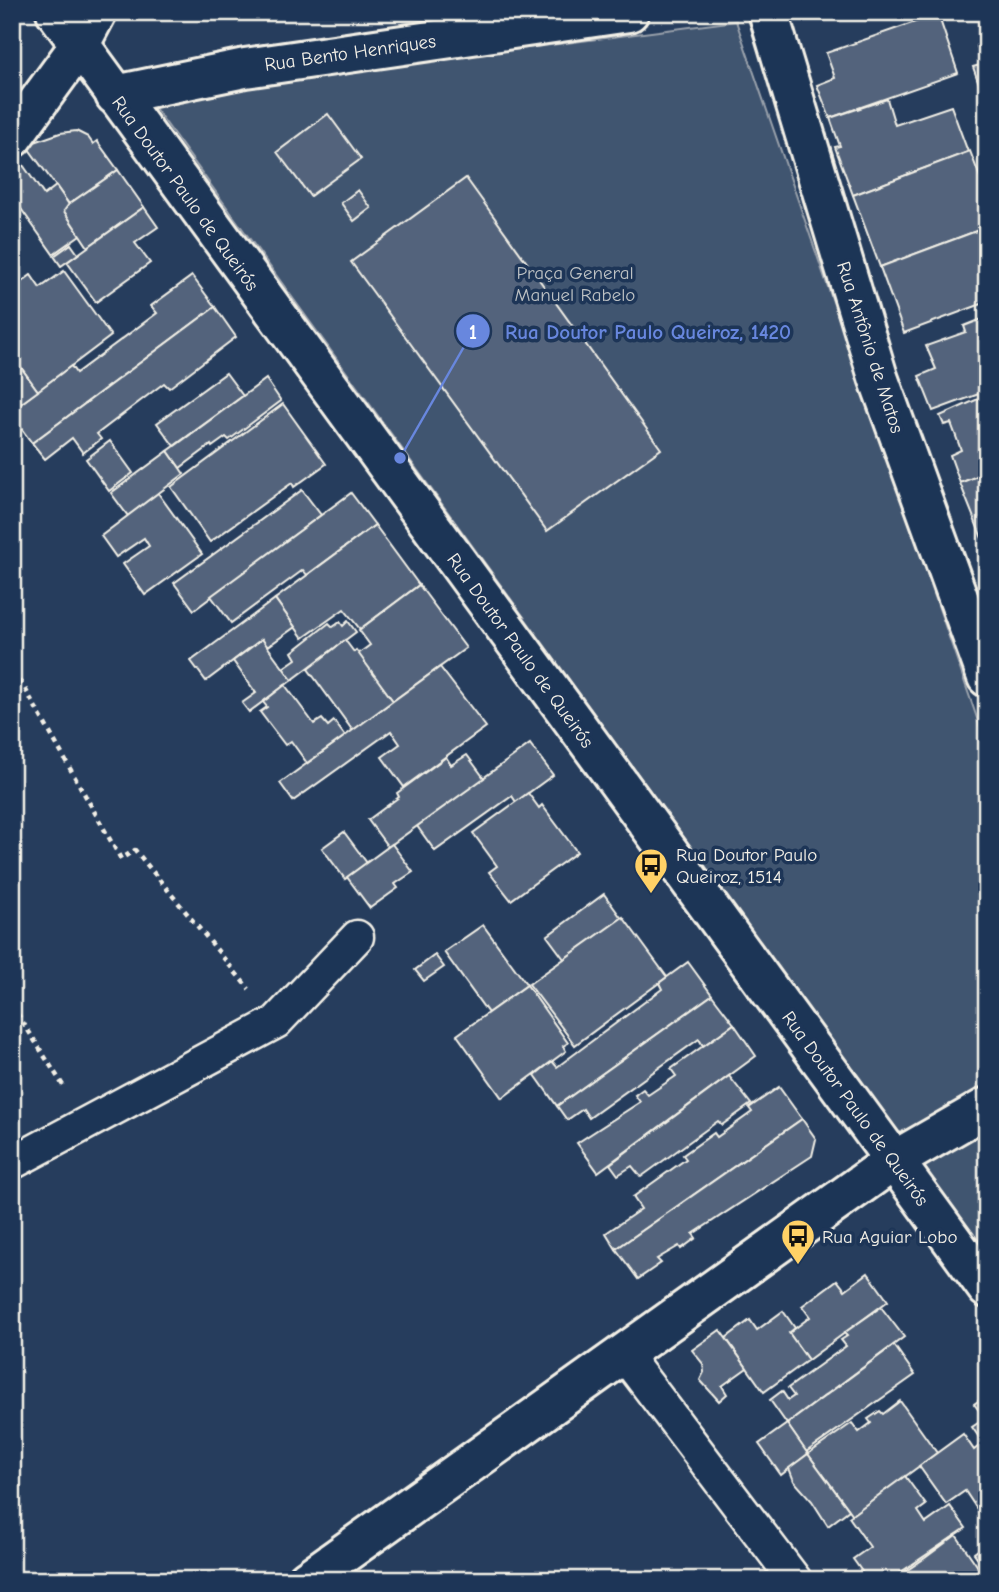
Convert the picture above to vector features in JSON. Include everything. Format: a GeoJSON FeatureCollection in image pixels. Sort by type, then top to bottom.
{"type":"FeatureCollection","features":[{"type":"Feature","properties":{"kind":"street","name":"Rua Doutor Paulo de Queirós"},"geometry":{"type":"LineString","coordinates":[[56,12],[987,1288]]}},
{"type":"Feature","properties":{"kind":"street"},"geometry":{"type":"LineString","coordinates":[[12,138],[79,46],[97,12]]}},
{"type":"Feature","properties":{"kind":"street","name":"Rua Bento Henriques"},"geometry":{"type":"LineString","coordinates":[[115,95],[245,68],[629,12]]}},
{"type":"Feature","properties":{"kind":"street","name":"Rua Antônio de Matos"},"geometry":{"type":"LineString","coordinates":[[768,12],[878,377],[987,677]]}},
{"type":"Feature","properties":{"kind":"street"},"geometry":{"type":"LineString","coordinates":[[307,1580],[895,1160],[987,1107]]}},
{"type":"Feature","properties":{"kind":"lane"},"geometry":{"type":"LineString","coordinates":[[12,1163],[276,1022],[357,937]]}},
{"type":"Feature","properties":{"kind":"lane"},"geometry":{"type":"LineString","coordinates":[[623,1353],[795,1580]]}},
{"type":"Feature","properties":{"kind":"path"},"geometry":{"type":"LineString","coordinates":[[12,674],[23,685],[121,859],[135,850],[276,1022]]}},
{"type":"Feature","properties":{"kind":"path"},"geometry":{"type":"LineString","coordinates":[[12,1005],[87,1123]]}},
{"type":"Feature","properties":{"kind":"green space","name":"Praça General Manuel Rabelo"},"geometry":{"type":"Polygon","coordinates":[[[736,21],[987,747],[987,1256],[147,97],[736,21]]]}},
{"type":"Feature","properties":{"kind":"building"},"geometry":{"type":"Polygon","coordinates":[[[938,14],[958,73],[830,118],[817,85],[835,78],[826,53],[938,14]]]}},
{"type":"Feature","properties":{"kind":"building"},"geometry":{"type":"Polygon","coordinates":[[[987,42],[987,63],[983,64],[977,46],[987,42]]]}},
{"type":"Feature","properties":{"kind":"building"},"geometry":{"type":"Polygon","coordinates":[[[987,63],[987,106],[973,67],[987,63]]]}},
{"type":"Feature","properties":{"kind":"building"},"geometry":{"type":"Polygon","coordinates":[[[887,99],[895,125],[951,106],[968,152],[853,195],[835,147],[840,146],[830,118],[887,99]]]}},
{"type":"Feature","properties":{"kind":"building"},"geometry":{"type":"Polygon","coordinates":[[[328,114],[361,159],[310,196],[277,152],[328,114]]]}},
{"type":"Feature","properties":{"kind":"building"},"geometry":{"type":"Polygon","coordinates":[[[76,131],[88,137],[93,144],[97,141],[118,170],[69,204],[26,145],[60,133],[76,131]]]}},
{"type":"Feature","properties":{"kind":"building"},"geometry":{"type":"Polygon","coordinates":[[[970,151],[980,177],[987,174],[987,227],[880,267],[853,195],[970,151]]]}},
{"type":"Feature","properties":{"kind":"building"},"geometry":{"type":"Polygon","coordinates":[[[16,161],[20,168],[23,165],[44,195],[56,186],[70,206],[64,211],[80,235],[53,254],[12,196],[12,166],[16,161]]]}},
{"type":"Feature","properties":{"kind":"building"},"geometry":{"type":"Polygon","coordinates":[[[118,170],[144,207],[88,247],[64,211],[69,204],[118,170]]]}},
{"type":"Feature","properties":{"kind":"building"},"geometry":{"type":"Polygon","coordinates":[[[466,178],[661,449],[547,531],[351,262],[466,178]]]}},
{"type":"Feature","properties":{"kind":"building"},"geometry":{"type":"Polygon","coordinates":[[[358,190],[371,208],[354,221],[341,203],[358,190]]]}},
{"type":"Feature","properties":{"kind":"building"},"geometry":{"type":"Polygon","coordinates":[[[144,207],[158,227],[135,243],[150,263],[96,302],[67,262],[144,207]]]}},
{"type":"Feature","properties":{"kind":"building"},"geometry":{"type":"Polygon","coordinates":[[[987,227],[987,302],[904,333],[880,267],[987,227]]]}},
{"type":"Feature","properties":{"kind":"building"},"geometry":{"type":"Polygon","coordinates":[[[71,244],[78,254],[61,266],[54,256],[71,244]]]}},
{"type":"Feature","properties":{"kind":"building"},"geometry":{"type":"Polygon","coordinates":[[[64,271],[111,336],[38,391],[12,355],[12,289],[31,275],[40,288],[64,271]]]}},
{"type":"Feature","properties":{"kind":"building"},"geometry":{"type":"Polygon","coordinates":[[[192,276],[215,307],[32,443],[12,416],[12,410],[71,366],[76,373],[157,313],[151,306],[192,276]]]}},
{"type":"Feature","properties":{"kind":"building"},"geometry":{"type":"Polygon","coordinates":[[[215,307],[236,337],[169,388],[164,383],[97,434],[101,439],[83,453],[72,438],[45,459],[32,443],[215,307]]]}},
{"type":"Feature","properties":{"kind":"building"},"geometry":{"type":"Polygon","coordinates":[[[987,317],[987,391],[933,411],[919,376],[936,369],[926,346],[966,332],[964,326],[987,317]]]}},
{"type":"Feature","properties":{"kind":"building"},"geometry":{"type":"Polygon","coordinates":[[[12,355],[38,391],[12,410],[12,355]]]}},
{"type":"Feature","properties":{"kind":"building"},"geometry":{"type":"Polygon","coordinates":[[[226,373],[243,396],[174,446],[157,423],[226,373]]]}},
{"type":"Feature","properties":{"kind":"building"},"geometry":{"type":"Polygon","coordinates":[[[266,379],[281,401],[229,440],[226,437],[212,447],[211,445],[180,468],[168,451],[266,379]]]}},
{"type":"Feature","properties":{"kind":"building"},"geometry":{"type":"Polygon","coordinates":[[[987,395],[987,472],[960,483],[950,455],[961,450],[951,423],[944,425],[940,416],[987,395]]]}},
{"type":"Feature","properties":{"kind":"building"},"geometry":{"type":"Polygon","coordinates":[[[283,404],[326,464],[294,487],[292,483],[210,542],[171,487],[283,404]]]}},
{"type":"Feature","properties":{"kind":"building"},"geometry":{"type":"Polygon","coordinates":[[[110,441],[133,473],[109,491],[86,459],[110,441]]]}},
{"type":"Feature","properties":{"kind":"building"},"geometry":{"type":"Polygon","coordinates":[[[168,451],[184,474],[128,516],[111,493],[168,451]]]}},
{"type":"Feature","properties":{"kind":"building"},"geometry":{"type":"Polygon","coordinates":[[[987,472],[987,551],[960,483],[987,472]]]}},
{"type":"Feature","properties":{"kind":"building"},"geometry":{"type":"Polygon","coordinates":[[[302,490],[321,515],[194,610],[174,583],[302,490]]]}},
{"type":"Feature","properties":{"kind":"building"},"geometry":{"type":"Polygon","coordinates":[[[158,493],[202,554],[145,595],[123,564],[149,546],[144,538],[116,557],[101,536],[158,493]]]}},
{"type":"Feature","properties":{"kind":"building"},"geometry":{"type":"Polygon","coordinates":[[[351,493],[375,525],[307,575],[303,570],[231,623],[211,596],[351,493]]]}},
{"type":"Feature","properties":{"kind":"building"},"geometry":{"type":"Polygon","coordinates":[[[375,525],[419,585],[360,629],[344,609],[303,638],[275,599],[375,525]]]}},
{"type":"Feature","properties":{"kind":"building"},"geometry":{"type":"Polygon","coordinates":[[[419,585],[466,648],[393,701],[358,654],[370,645],[359,630],[419,585]]]}},
{"type":"Feature","properties":{"kind":"building"},"geometry":{"type":"Polygon","coordinates":[[[275,599],[295,627],[267,647],[262,639],[206,681],[191,661],[275,599]]]}},
{"type":"Feature","properties":{"kind":"building"},"geometry":{"type":"Polygon","coordinates":[[[348,621],[356,632],[292,680],[283,668],[296,659],[292,652],[329,623],[333,627],[340,622],[343,626],[348,621]]]}},
{"type":"Feature","properties":{"kind":"building"},"geometry":{"type":"Polygon","coordinates":[[[262,639],[292,680],[249,712],[242,703],[256,693],[233,661],[262,639]]]}},
{"type":"Feature","properties":{"kind":"building"},"geometry":{"type":"Polygon","coordinates":[[[345,640],[354,652],[356,650],[393,701],[353,731],[308,669],[345,640]]]}},
{"type":"Feature","properties":{"kind":"building"},"geometry":{"type":"Polygon","coordinates":[[[440,667],[486,727],[404,787],[382,757],[400,744],[391,731],[293,801],[280,783],[440,667]]]}},
{"type":"Feature","properties":{"kind":"building"},"geometry":{"type":"Polygon","coordinates":[[[285,685],[314,724],[322,719],[328,726],[334,721],[345,736],[307,763],[291,741],[285,745],[260,712],[267,707],[263,702],[285,685]]]}},
{"type":"Feature","properties":{"kind":"building"},"geometry":{"type":"Polygon","coordinates":[[[530,744],[553,775],[516,802],[512,796],[435,851],[417,826],[530,744]]]}},
{"type":"Feature","properties":{"kind":"building"},"geometry":{"type":"Polygon","coordinates":[[[467,755],[484,778],[388,847],[368,820],[399,797],[397,793],[446,757],[451,765],[467,755]]]}},
{"type":"Feature","properties":{"kind":"building"},"geometry":{"type":"Polygon","coordinates":[[[528,793],[539,808],[542,805],[577,852],[511,900],[489,872],[497,866],[473,833],[528,793]]]}},
{"type":"Feature","properties":{"kind":"building"},"geometry":{"type":"Polygon","coordinates":[[[344,832],[367,863],[345,879],[322,848],[344,832]]]}},
{"type":"Feature","properties":{"kind":"building"},"geometry":{"type":"Polygon","coordinates":[[[392,844],[413,872],[395,884],[398,888],[370,908],[347,877],[392,844]]]}},
{"type":"Feature","properties":{"kind":"building"},"geometry":{"type":"Polygon","coordinates":[[[604,894],[622,919],[564,959],[547,936],[604,894]]]}},
{"type":"Feature","properties":{"kind":"building"},"geometry":{"type":"Polygon","coordinates":[[[623,917],[667,977],[575,1045],[529,984],[623,917]]]}},
{"type":"Feature","properties":{"kind":"building"},"geometry":{"type":"Polygon","coordinates":[[[483,925],[527,985],[488,1013],[444,952],[483,925]]]}},
{"type":"Feature","properties":{"kind":"building"},"geometry":{"type":"Polygon","coordinates":[[[435,955],[444,967],[424,981],[415,970],[435,955]]]}},
{"type":"Feature","properties":{"kind":"building"},"geometry":{"type":"Polygon","coordinates":[[[688,962],[712,995],[557,1106],[535,1075],[552,1061],[557,1067],[662,989],[659,983],[688,962]]]}},
{"type":"Feature","properties":{"kind":"building"},"geometry":{"type":"Polygon","coordinates":[[[527,985],[568,1043],[563,1046],[566,1051],[502,1098],[457,1035],[527,985]]]}},
{"type":"Feature","properties":{"kind":"building"},"geometry":{"type":"Polygon","coordinates":[[[712,995],[734,1024],[703,1046],[699,1039],[589,1118],[583,1109],[567,1120],[557,1106],[712,995]]]}},
{"type":"Feature","properties":{"kind":"building"},"geometry":{"type":"Polygon","coordinates":[[[734,1024],[756,1056],[598,1172],[577,1143],[640,1102],[635,1095],[643,1089],[648,1095],[676,1076],[671,1069],[734,1024]]]}},
{"type":"Feature","properties":{"kind":"building"},"geometry":{"type":"Polygon","coordinates":[[[729,1076],[751,1104],[722,1125],[718,1121],[641,1177],[632,1166],[618,1175],[610,1164],[729,1076]]]}},
{"type":"Feature","properties":{"kind":"building"},"geometry":{"type":"Polygon","coordinates":[[[779,1087],[802,1119],[616,1249],[606,1233],[641,1209],[633,1197],[686,1159],[683,1155],[714,1133],[717,1137],[752,1112],[749,1108],[779,1087]]]}},
{"type":"Feature","properties":{"kind":"building"},"geometry":{"type":"Polygon","coordinates":[[[802,1119],[816,1139],[812,1156],[693,1234],[696,1238],[681,1249],[679,1246],[657,1259],[661,1263],[638,1279],[616,1249],[802,1119]]]}},
{"type":"Feature","properties":{"kind":"building"},"geometry":{"type":"Polygon","coordinates":[[[868,1273],[888,1301],[808,1360],[789,1333],[810,1317],[802,1306],[837,1280],[845,1290],[868,1273]]]}},
{"type":"Feature","properties":{"kind":"building"},"geometry":{"type":"Polygon","coordinates":[[[881,1307],[904,1337],[787,1424],[770,1400],[782,1391],[788,1400],[794,1396],[788,1388],[846,1346],[841,1340],[847,1336],[844,1333],[881,1307]]]}},
{"type":"Feature","properties":{"kind":"building"},"geometry":{"type":"Polygon","coordinates":[[[783,1311],[795,1328],[789,1333],[808,1360],[764,1392],[726,1338],[750,1320],[757,1330],[783,1311]]]}},
{"type":"Feature","properties":{"kind":"building"},"geometry":{"type":"Polygon","coordinates":[[[720,1330],[747,1368],[722,1386],[727,1394],[719,1401],[700,1380],[704,1372],[703,1364],[692,1350],[720,1330]]]}},
{"type":"Feature","properties":{"kind":"building"},"geometry":{"type":"Polygon","coordinates":[[[894,1345],[915,1375],[806,1452],[787,1424],[894,1345]]]}},
{"type":"Feature","properties":{"kind":"building"},"geometry":{"type":"Polygon","coordinates":[[[987,1395],[987,1417],[985,1418],[974,1404],[987,1395]]]}},
{"type":"Feature","properties":{"kind":"building"},"geometry":{"type":"Polygon","coordinates":[[[900,1401],[937,1453],[853,1515],[808,1454],[852,1423],[859,1432],[871,1423],[868,1419],[880,1411],[883,1414],[900,1401]]]}},
{"type":"Feature","properties":{"kind":"building"},"geometry":{"type":"Polygon","coordinates":[[[987,1417],[987,1511],[981,1515],[965,1491],[946,1504],[919,1466],[963,1434],[974,1450],[983,1443],[972,1427],[987,1417]]]}},
{"type":"Feature","properties":{"kind":"building"},"geometry":{"type":"Polygon","coordinates":[[[787,1424],[808,1454],[781,1475],[759,1444],[787,1424]]]}},
{"type":"Feature","properties":{"kind":"building"},"geometry":{"type":"Polygon","coordinates":[[[808,1454],[849,1510],[828,1526],[812,1501],[794,1481],[789,1468],[808,1454]]]}},
{"type":"Feature","properties":{"kind":"building"},"geometry":{"type":"Polygon","coordinates":[[[905,1476],[926,1505],[918,1511],[926,1523],[950,1506],[966,1528],[889,1580],[868,1580],[853,1559],[870,1547],[849,1517],[905,1476]]]}},
{"type":"Feature","properties":{"kind":"building"},"geometry":{"type":"Polygon","coordinates":[[[956,1535],[987,1580],[893,1580],[925,1558],[956,1535]]]}},
{"type":"Feature","properties":{"kind":"building"},"geometry":{"type":"Polygon","coordinates":[[[987,1544],[987,1571],[974,1553],[987,1544]]]}},
{"type":"Feature","properties":{"kind":"place","name":"Rua Doutor Paulo Queiroz, 1420"},"geometry":{"type":"Point","coordinates":[400,458]}},
{"type":"Feature","properties":{"kind":"place","name":"Rua Doutor Paulo Queiroz, 1514"},"geometry":{"type":"Point","coordinates":[651,895]}},
{"type":"Feature","properties":{"kind":"place","name":"Rua Aguiar Lobo"},"geometry":{"type":"Point","coordinates":[798,1266]}}]}
